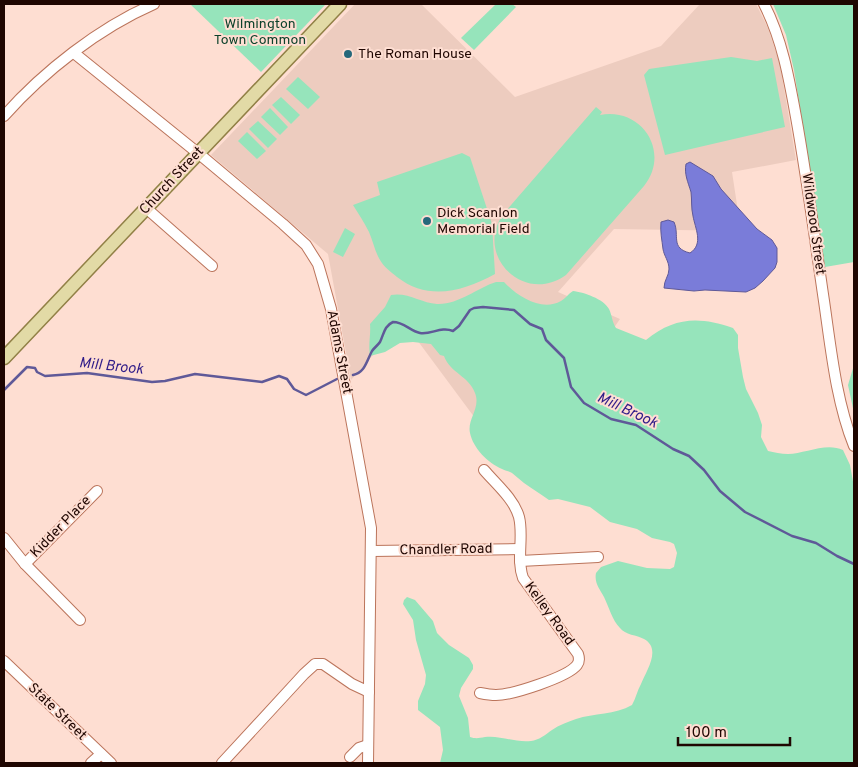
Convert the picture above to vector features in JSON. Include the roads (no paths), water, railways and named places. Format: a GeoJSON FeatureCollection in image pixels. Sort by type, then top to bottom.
{"type":"FeatureCollection","features":[{"type":"Feature","properties":{"kind":"main road","name":"Church Street"},"geometry":{"type":"LineString","coordinates":[[4,358],[340,4]]}},
{"type":"Feature","properties":{"kind":"street"},"geometry":{"type":"LineString","coordinates":[[4,116],[39,80],[74,53],[124,19],[154,4]]}},
{"type":"Feature","properties":{"kind":"street","name":"Wildwood Street"},"geometry":{"type":"LineString","coordinates":[[764,4],[775,26],[787,70],[802,150],[835,370],[846,422],[854,446]]}},
{"type":"Feature","properties":{"kind":"street","name":"Adams Street"},"geometry":{"type":"LineString","coordinates":[[74,53],[198,153],[296,236],[306,245],[318,264],[331,309],[370,528],[368,763]]}},
{"type":"Feature","properties":{"kind":"street"},"geometry":{"type":"LineString","coordinates":[[146,208],[212,266]]}},
{"type":"Feature","properties":{"kind":"street","name":"Kelley Road"},"geometry":{"type":"LineString","coordinates":[[480,693],[497,695],[521,691],[572,669],[578,663],[578,654],[524,581],[521,573],[517,513],[506,495],[484,470]]}},
{"type":"Feature","properties":{"kind":"street","name":"Kidder Place"},"geometry":{"type":"LineString","coordinates":[[25,564],[97,490]]}},
{"type":"Feature","properties":{"kind":"street"},"geometry":{"type":"LineString","coordinates":[[4,538],[25,564],[80,620]]}},
{"type":"Feature","properties":{"kind":"street","name":"Chandler Road"},"geometry":{"type":"LineString","coordinates":[[371,551],[520,549]]}},
{"type":"Feature","properties":{"kind":"street"},"geometry":{"type":"LineString","coordinates":[[520,561],[598,558]]}},
{"type":"Feature","properties":{"kind":"street","name":"State Street"},"geometry":{"type":"LineString","coordinates":[[4,660],[111,763]]}},
{"type":"Feature","properties":{"kind":"street"},"geometry":{"type":"LineString","coordinates":[[222,763],[304,674],[316,664],[326,665],[352,684],[369,692]]}},
{"type":"Feature","properties":{"kind":"street"},"geometry":{"type":"LineString","coordinates":[[350,757],[359,748],[368,745]]}},
{"type":"Feature","properties":{"kind":"street"},"geometry":{"type":"LineString","coordinates":[[91,763],[101,754]]}},
{"type":"Feature","properties":{"kind":"waterway","name":"Mill Brook"},"geometry":{"type":"LineString","coordinates":[[353,375],[363,369],[372,351],[380,342],[386,328],[393,322],[400,323],[420,333],[444,329],[453,331],[459,326],[470,310],[474,308],[514,310],[530,324],[542,329],[546,340],[564,358],[571,387],[584,403],[611,419],[636,425],[673,449],[689,456],[704,470],[720,491],[745,512],[792,536],[816,543],[854,564]]}},
{"type":"Feature","properties":{"kind":"waterway","name":"Mill Brook"},"geometry":{"type":"LineString","coordinates":[[4,390],[27,367],[35,368],[37,372],[45,376],[87,373],[152,382],[195,374],[262,382],[279,376],[287,379],[294,389],[306,395],[337,379]]}},
{"type":"Feature","properties":{"kind":"place","name":"The Roman House"},"geometry":{"type":"Point","coordinates":[348,54]}},
{"type":"Feature","properties":{"kind":"place","name":"Dick Scanlon Memorial Field"},"geometry":{"type":"Point","coordinates":[427,221]}},
{"type":"Feature","properties":{"kind":"park label","name":"Wilmington Town Common"},"geometry":{"type":"Point","coordinates":[260,32]}}]}
